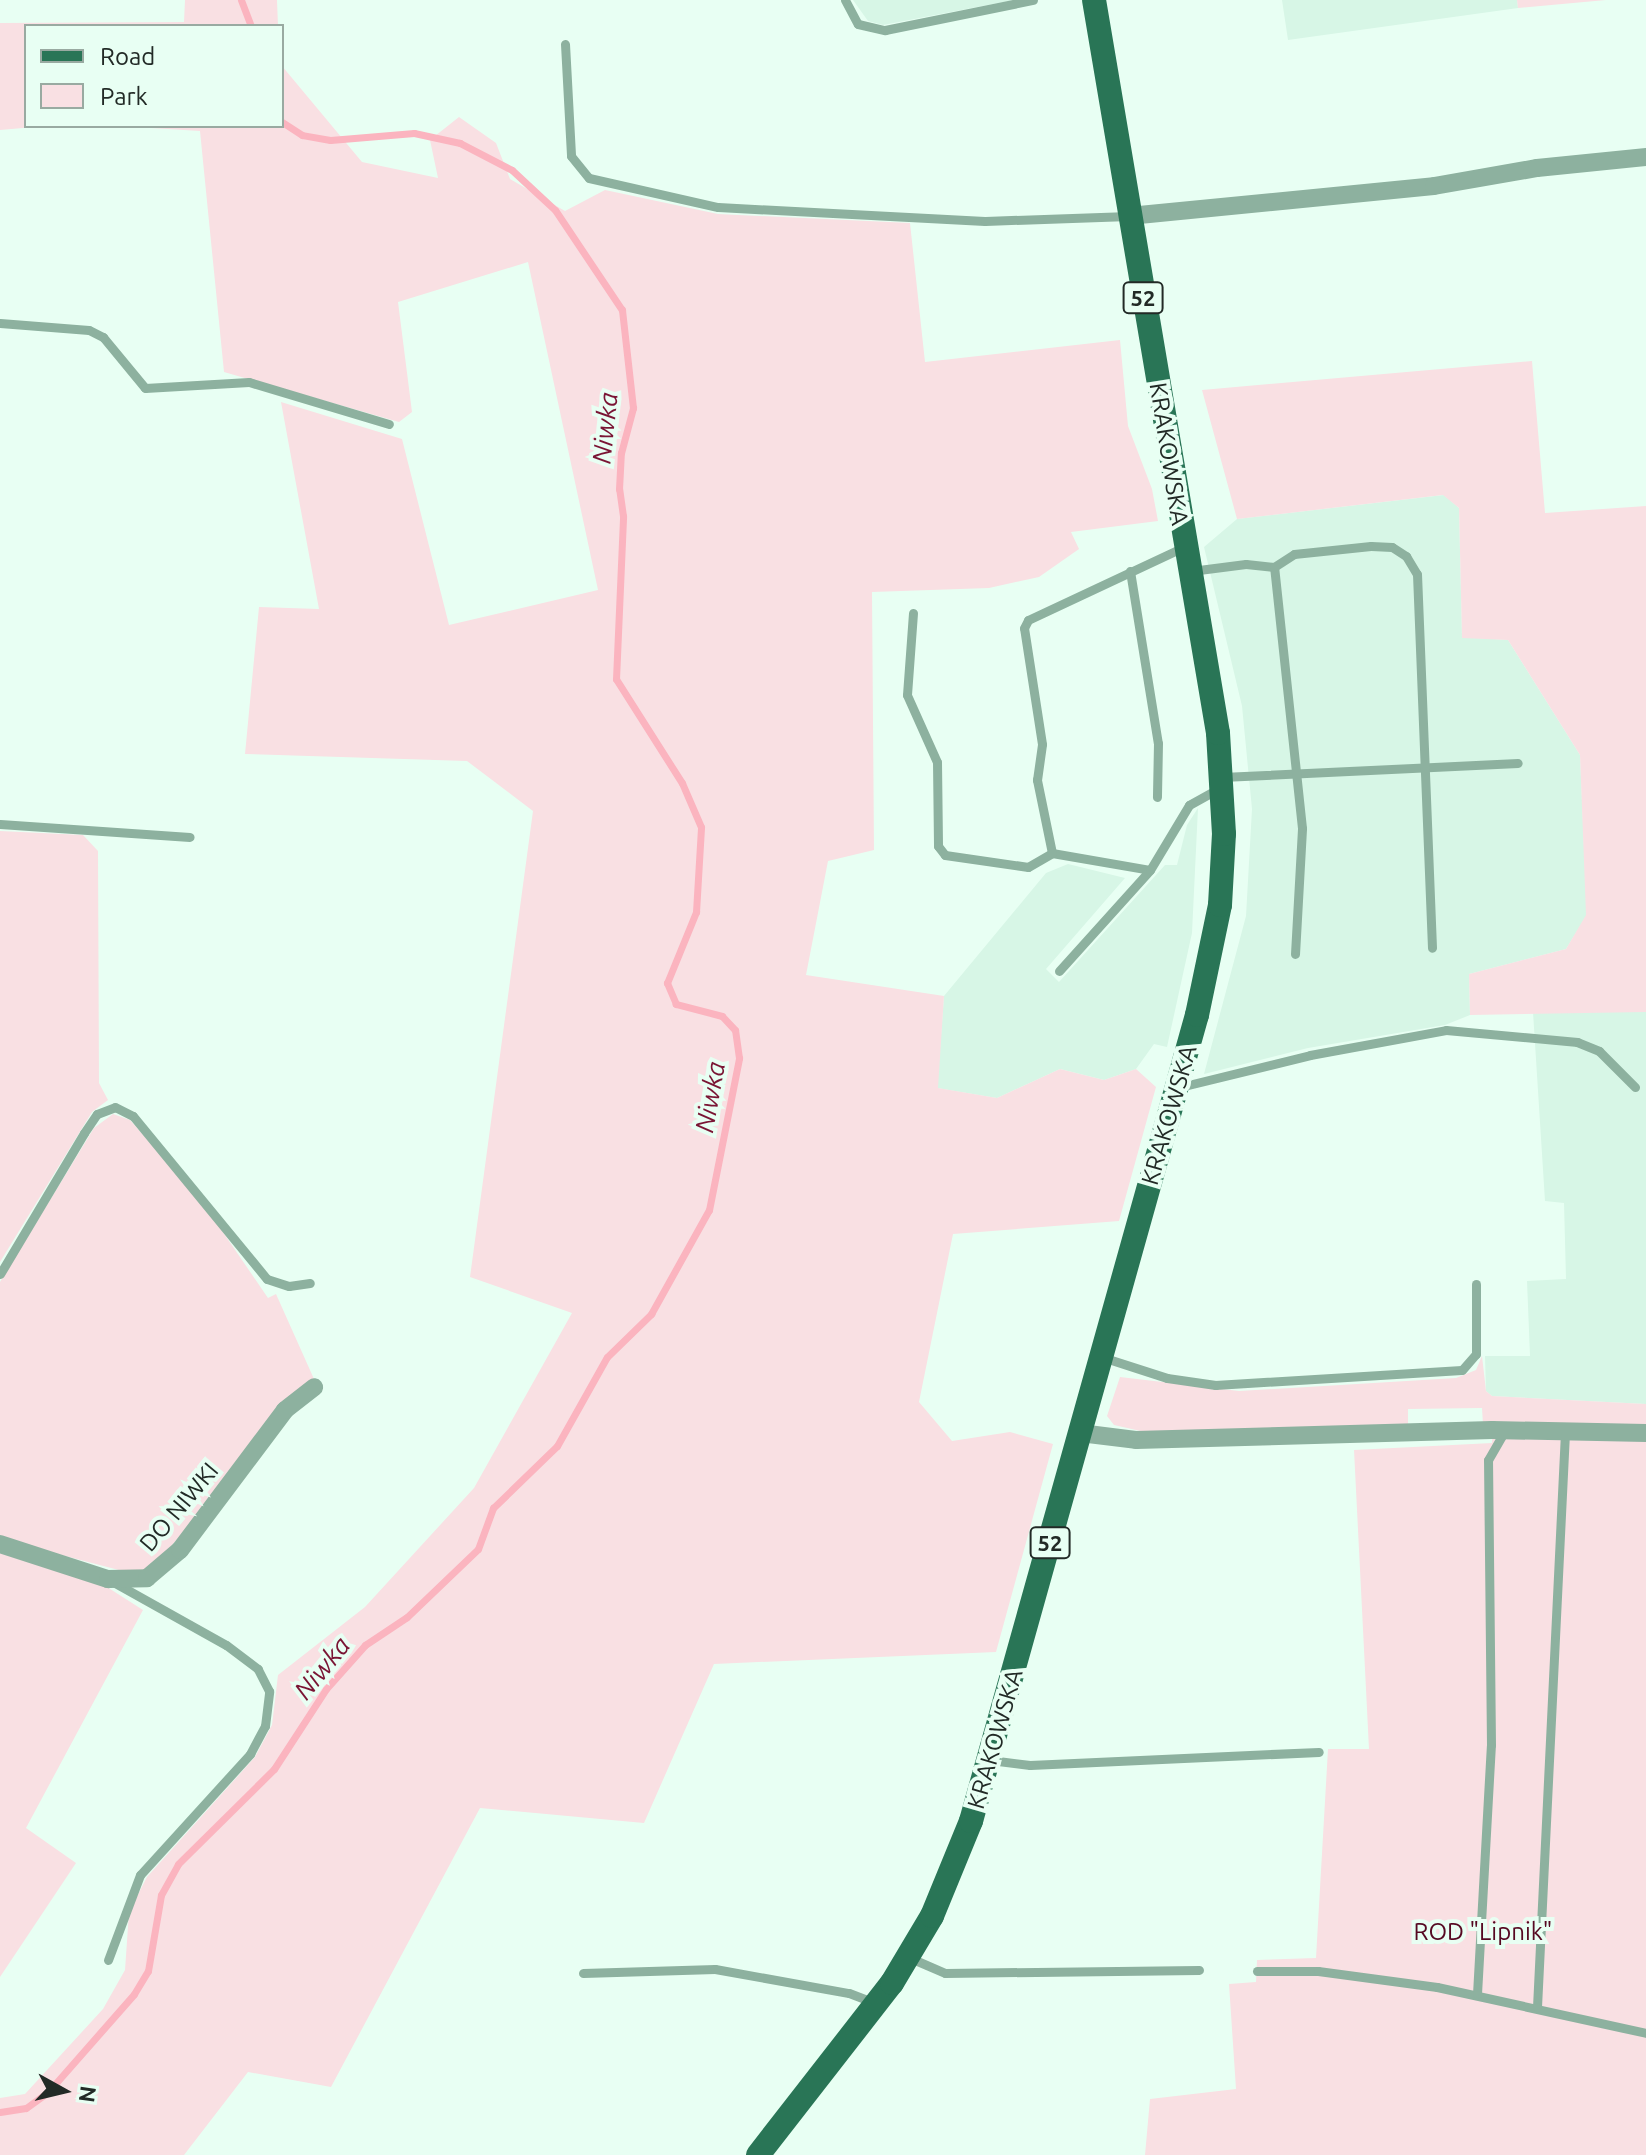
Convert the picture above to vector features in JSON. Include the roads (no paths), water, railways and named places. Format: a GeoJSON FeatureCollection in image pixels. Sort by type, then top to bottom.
{"type":"FeatureCollection","features":[{"type":"Feature","properties":{"kind":"main road","name":"KRAKOWSKA"},"geometry":{"type":"LineString","coordinates":[[758,2155],[879,2004],[908,1957],[947,1881],[990,1760],[1176,1088],[1220,905],[1223,781],[1094,0]]}},
{"type":"Feature","properties":{"kind":"street"},"geometry":{"type":"LineString","coordinates":[[1129,216],[1434,186],[1537,168],[1646,157]]}},
{"type":"Feature","properties":{"kind":"street","name":"DO NIWKI"},"geometry":{"type":"LineString","coordinates":[[0,1544],[108,1579],[147,1578],[163,1567],[285,1410],[314,1387]]}},
{"type":"Feature","properties":{"kind":"street"},"geometry":{"type":"LineString","coordinates":[[1080,1433],[1136,1440],[1505,1430],[1646,1433]]}},
{"type":"Feature","properties":{"kind":"lane"},"geometry":{"type":"LineString","coordinates":[[845,0],[858,24],[885,30],[1033,0]]}},
{"type":"Feature","properties":{"kind":"lane"},"geometry":{"type":"LineString","coordinates":[[565,44],[571,156],[589,178],[718,207],[985,221],[1129,216]]}},
{"type":"Feature","properties":{"kind":"lane"},"geometry":{"type":"LineString","coordinates":[[0,323],[89,330],[103,337],[145,388],[249,382],[389,424]]}},
{"type":"Feature","properties":{"kind":"lane"},"geometry":{"type":"LineString","coordinates":[[1188,571],[1246,564],[1274,567],[1294,554],[1371,546],[1392,547],[1406,556],[1417,574],[1432,948]]}},
{"type":"Feature","properties":{"kind":"lane"},"geometry":{"type":"LineString","coordinates":[[1052,853],[1037,780],[1042,744],[1024,628],[1028,620],[1184,547]]}},
{"type":"Feature","properties":{"kind":"lane"},"geometry":{"type":"LineString","coordinates":[[1274,567],[1302,863],[1295,954]]}},
{"type":"Feature","properties":{"kind":"lane"},"geometry":{"type":"LineString","coordinates":[[1130,571],[1158,743],[1157,797]]}},
{"type":"Feature","properties":{"kind":"lane"},"geometry":{"type":"LineString","coordinates":[[913,613],[907,695],[937,762],[938,846],[945,855],[1028,867],[1052,853],[1150,870]]}},
{"type":"Feature","properties":{"kind":"lane"},"geometry":{"type":"LineString","coordinates":[[1059,971],[1150,870],[1189,805],[1223,781],[1292,772],[1518,763]]}},
{"type":"Feature","properties":{"kind":"lane"},"geometry":{"type":"LineString","coordinates":[[0,824],[190,837]]}},
{"type":"Feature","properties":{"kind":"lane"},"geometry":{"type":"LineString","coordinates":[[1176,1088],[1216,1082],[1310,1055],[1446,1030],[1577,1042],[1608,1058],[1635,1087]]}},
{"type":"Feature","properties":{"kind":"lane"},"geometry":{"type":"LineString","coordinates":[[0,1274],[97,1114],[115,1107],[143,1127],[267,1279],[289,1286],[310,1283]]}},
{"type":"Feature","properties":{"kind":"lane"},"geometry":{"type":"LineString","coordinates":[[1102,1357],[1167,1378],[1215,1385],[1462,1370],[1476,1354],[1476,1284]]}},
{"type":"Feature","properties":{"kind":"lane"},"geometry":{"type":"LineString","coordinates":[[1477,1994],[1491,1745],[1488,1460],[1505,1430]]}},
{"type":"Feature","properties":{"kind":"lane"},"geometry":{"type":"LineString","coordinates":[[1537,2007],[1565,1432]]}},
{"type":"Feature","properties":{"kind":"lane"},"geometry":{"type":"LineString","coordinates":[[108,1579],[226,1645],[258,1669],[269,1691],[265,1726],[250,1754],[140,1875],[108,1960]]}},
{"type":"Feature","properties":{"kind":"lane"},"geometry":{"type":"LineString","coordinates":[[990,1760],[1030,1765],[1319,1752]]}},
{"type":"Feature","properties":{"kind":"lane"},"geometry":{"type":"LineString","coordinates":[[908,1957],[945,1973],[1199,1970]]}},
{"type":"Feature","properties":{"kind":"lane"},"geometry":{"type":"LineString","coordinates":[[583,1973],[715,1969],[849,1993],[879,2004]]}},
{"type":"Feature","properties":{"kind":"lane"},"geometry":{"type":"LineString","coordinates":[[1257,1971],[1318,1971],[1477,1994],[1646,2033]]}},
{"type":"Feature","properties":{"kind":"waterway","name":"Niwka"},"geometry":{"type":"LineString","coordinates":[[241,0],[250,24]]}},
{"type":"Feature","properties":{"kind":"waterway","name":"Niwka"},"geometry":{"type":"LineString","coordinates":[[0,2112],[26,2108],[48,2092],[134,1994],[148,1971],[161,1895],[178,1864],[274,1769],[326,1689],[365,1645],[407,1617],[478,1549],[493,1508],[557,1446],[607,1357],[651,1314],[709,1210],[739,1058],[735,1030],[722,1016],[676,1004],[667,983],[696,912],[701,827],[682,783],[616,679],[623,516],[619,489],[621,453],[633,408],[622,310],[555,210],[512,170],[460,143],[414,133],[330,140],[302,135],[284,123]]}},
{"type":"Feature","properties":{"kind":"park label","name":"ROD \"Lipnik\""},"geometry":{"type":"Point","coordinates":[1483,1932]}}]}
